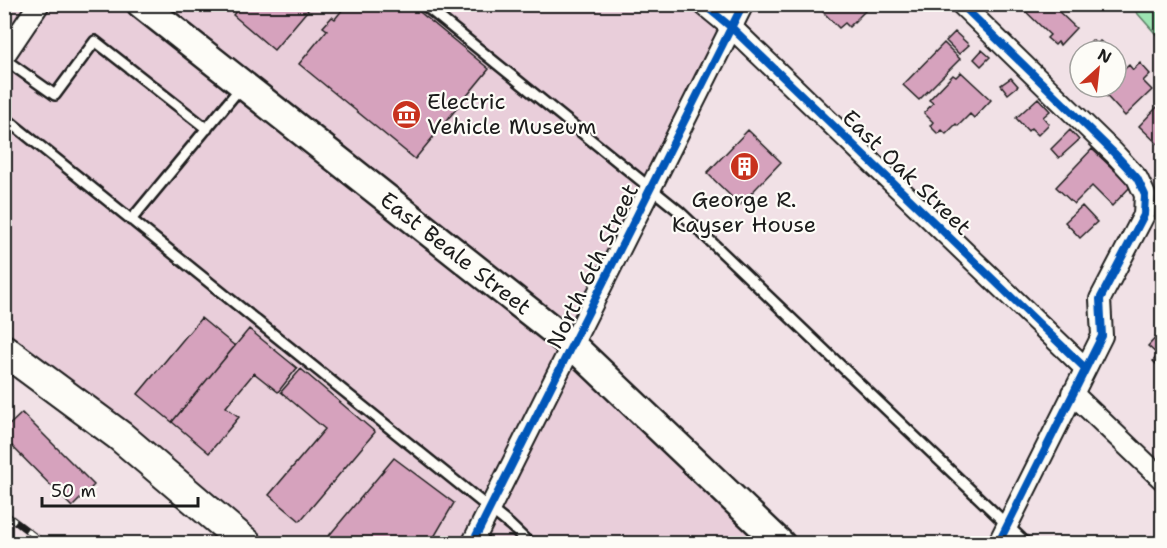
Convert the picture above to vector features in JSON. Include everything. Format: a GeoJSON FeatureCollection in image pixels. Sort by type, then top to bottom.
{"type":"FeatureCollection","features":[{"type":"Feature","properties":{"kind":"main road","name":"East Beale Street"},"geometry":{"type":"LineString","coordinates":[[141,4],[573,346],[781,543]]}},
{"type":"Feature","properties":{"kind":"main road"},"geometry":{"type":"LineString","coordinates":[[4,350],[120,436],[247,543]]}},
{"type":"Feature","properties":{"kind":"street"},"geometry":{"type":"LineString","coordinates":[[4,58],[39,4]]}},
{"type":"Feature","properties":{"kind":"street","name":"East Oak Street"},"geometry":{"type":"LineString","coordinates":[[703,4],[731,27],[1085,368]]}},
{"type":"Feature","properties":{"kind":"street","name":"North 6th Street"},"geometry":{"type":"LineString","coordinates":[[472,543],[743,4]]}},
{"type":"Feature","properties":{"kind":"street"},"geometry":{"type":"LineString","coordinates":[[960,4],[1114,153],[1137,178],[1145,195],[1144,215],[1100,299],[1102,336],[998,543]]}},
{"type":"Feature","properties":{"kind":"street"},"geometry":{"type":"LineString","coordinates":[[1072,393],[1162,480]]}},
{"type":"Feature","properties":{"kind":"lane"},"geometry":{"type":"LineString","coordinates":[[423,4],[680,212],[1027,543]]}},
{"type":"Feature","properties":{"kind":"lane"},"geometry":{"type":"LineString","coordinates":[[4,58],[55,95],[95,41],[207,129]]}},
{"type":"Feature","properties":{"kind":"lane"},"geometry":{"type":"LineString","coordinates":[[131,220],[243,85]]}},
{"type":"Feature","properties":{"kind":"lane"},"geometry":{"type":"LineString","coordinates":[[4,117],[530,543]]}},
{"type":"Feature","properties":{"kind":"shaded area"},"geometry":{"type":"Polygon","coordinates":[[[4,5],[703,5],[731,27],[573,346],[777,543],[247,543],[5,350],[4,5]]]}},
{"type":"Feature","properties":{"kind":"green space"},"geometry":{"type":"Polygon","coordinates":[[[1130,5],[1162,5],[1162,41],[1130,5]]]}},
{"type":"Feature","properties":{"kind":"building"},"geometry":{"type":"Polygon","coordinates":[[[242,4],[313,4],[274,50],[233,15],[242,4]]]}},
{"type":"Feature","properties":{"kind":"building","name":"Electric Vehicle Museum"},"geometry":{"type":"Polygon","coordinates":[[[347,4],[410,4],[489,69],[415,159],[299,64],[327,30],[323,27],[332,17],[335,19],[347,4]]]}},
{"type":"Feature","properties":{"kind":"building"},"geometry":{"type":"Polygon","coordinates":[[[815,4],[872,4],[849,27],[845,23],[839,28],[815,4]]]}},
{"type":"Feature","properties":{"kind":"building"},"geometry":{"type":"Polygon","coordinates":[[[1009,4],[1059,4],[1055,8],[1076,28],[1060,45],[1058,42],[1055,45],[1047,38],[1050,35],[1020,6],[1015,11],[1009,4]]]}},
{"type":"Feature","properties":{"kind":"building"},"geometry":{"type":"Polygon","coordinates":[[[955,32],[969,45],[959,54],[946,41],[955,32]]]}},
{"type":"Feature","properties":{"kind":"building"},"geometry":{"type":"Polygon","coordinates":[[[944,43],[960,59],[919,100],[903,85],[944,43]]]}},
{"type":"Feature","properties":{"kind":"building"},"geometry":{"type":"Polygon","coordinates":[[[982,50],[990,57],[981,66],[974,59],[982,50]]]}},
{"type":"Feature","properties":{"kind":"building"},"geometry":{"type":"Polygon","coordinates":[[[1140,63],[1150,74],[1143,81],[1152,90],[1125,116],[1109,99],[1128,99],[1128,66],[1133,70],[1140,63]]]}},
{"type":"Feature","properties":{"kind":"building"},"geometry":{"type":"Polygon","coordinates":[[[961,72],[991,100],[974,118],[970,114],[946,134],[942,130],[938,134],[930,126],[933,122],[924,113],[933,103],[929,100],[953,75],[956,77],[961,72]]]}},
{"type":"Feature","properties":{"kind":"building"},"geometry":{"type":"Polygon","coordinates":[[[1011,78],[1018,86],[1008,94],[1001,85],[1011,78]]]}},
{"type":"Feature","properties":{"kind":"building"},"geometry":{"type":"Polygon","coordinates":[[[1162,96],[1162,148],[1139,126],[1159,105],[1157,102],[1162,96]]]}},
{"type":"Feature","properties":{"kind":"building"},"geometry":{"type":"Polygon","coordinates":[[[1038,98],[1050,111],[1043,117],[1049,124],[1038,135],[1031,128],[1028,131],[1016,118],[1038,98]]]}},
{"type":"Feature","properties":{"kind":"building","name":"George R. Kayser House"},"geometry":{"type":"Polygon","coordinates":[[[748,130],[781,162],[740,205],[707,173],[748,130]]]}},
{"type":"Feature","properties":{"kind":"building"},"geometry":{"type":"Polygon","coordinates":[[[1070,130],[1079,140],[1059,158],[1051,149],[1070,130]]]}},
{"type":"Feature","properties":{"kind":"building"},"geometry":{"type":"Polygon","coordinates":[[[1092,149],[1131,186],[1112,206],[1092,186],[1074,204],[1056,187],[1092,149]]]}},
{"type":"Feature","properties":{"kind":"building"},"geometry":{"type":"Polygon","coordinates":[[[1082,206],[1097,222],[1080,238],[1065,222],[1082,206]]]}},
{"type":"Feature","properties":{"kind":"building"},"geometry":{"type":"Polygon","coordinates":[[[201,318],[235,346],[172,422],[138,394],[201,318]]]}},
{"type":"Feature","properties":{"kind":"building"},"geometry":{"type":"Polygon","coordinates":[[[249,329],[297,368],[278,392],[254,373],[226,407],[239,417],[209,453],[172,422],[249,329]]]}},
{"type":"Feature","properties":{"kind":"building"},"geometry":{"type":"Polygon","coordinates":[[[1162,331],[1162,370],[1153,361],[1158,355],[1148,346],[1162,331]]]}},
{"type":"Feature","properties":{"kind":"building"},"geometry":{"type":"Polygon","coordinates":[[[301,369],[375,432],[300,521],[269,495],[325,429],[281,392],[301,369]]]}},
{"type":"Feature","properties":{"kind":"building"},"geometry":{"type":"Polygon","coordinates":[[[22,413],[94,485],[72,507],[4,438],[4,430],[22,413]]]}},
{"type":"Feature","properties":{"kind":"building"},"geometry":{"type":"Polygon","coordinates":[[[394,458],[454,503],[430,544],[322,544],[394,458]]]}},
{"type":"Feature","properties":{"kind":"railway"},"geometry":{"type":"LineString","coordinates":[[4,513],[45,544]]}},
{"type":"Feature","properties":{"kind":"railway"},"geometry":{"type":"LineString","coordinates":[[4,537],[13,544]]}},
{"type":"Feature","properties":{"kind":"cycle path"},"geometry":{"type":"LineString","coordinates":[[703,4],[731,27],[1085,368]]}},
{"type":"Feature","properties":{"kind":"cycle path"},"geometry":{"type":"LineString","coordinates":[[472,544],[743,4]]}},
{"type":"Feature","properties":{"kind":"cycle path"},"geometry":{"type":"LineString","coordinates":[[961,4],[1114,153],[1137,178],[1145,195],[1144,215],[1100,299],[1102,336],[998,544]]}},
{"type":"Feature","properties":{"kind":"place","name":"Electric Vehicle Museum"},"geometry":{"type":"Point","coordinates":[406,114]}},
{"type":"Feature","properties":{"kind":"place","name":"George R. Kayser House"},"geometry":{"type":"Point","coordinates":[744,167]}}]}
